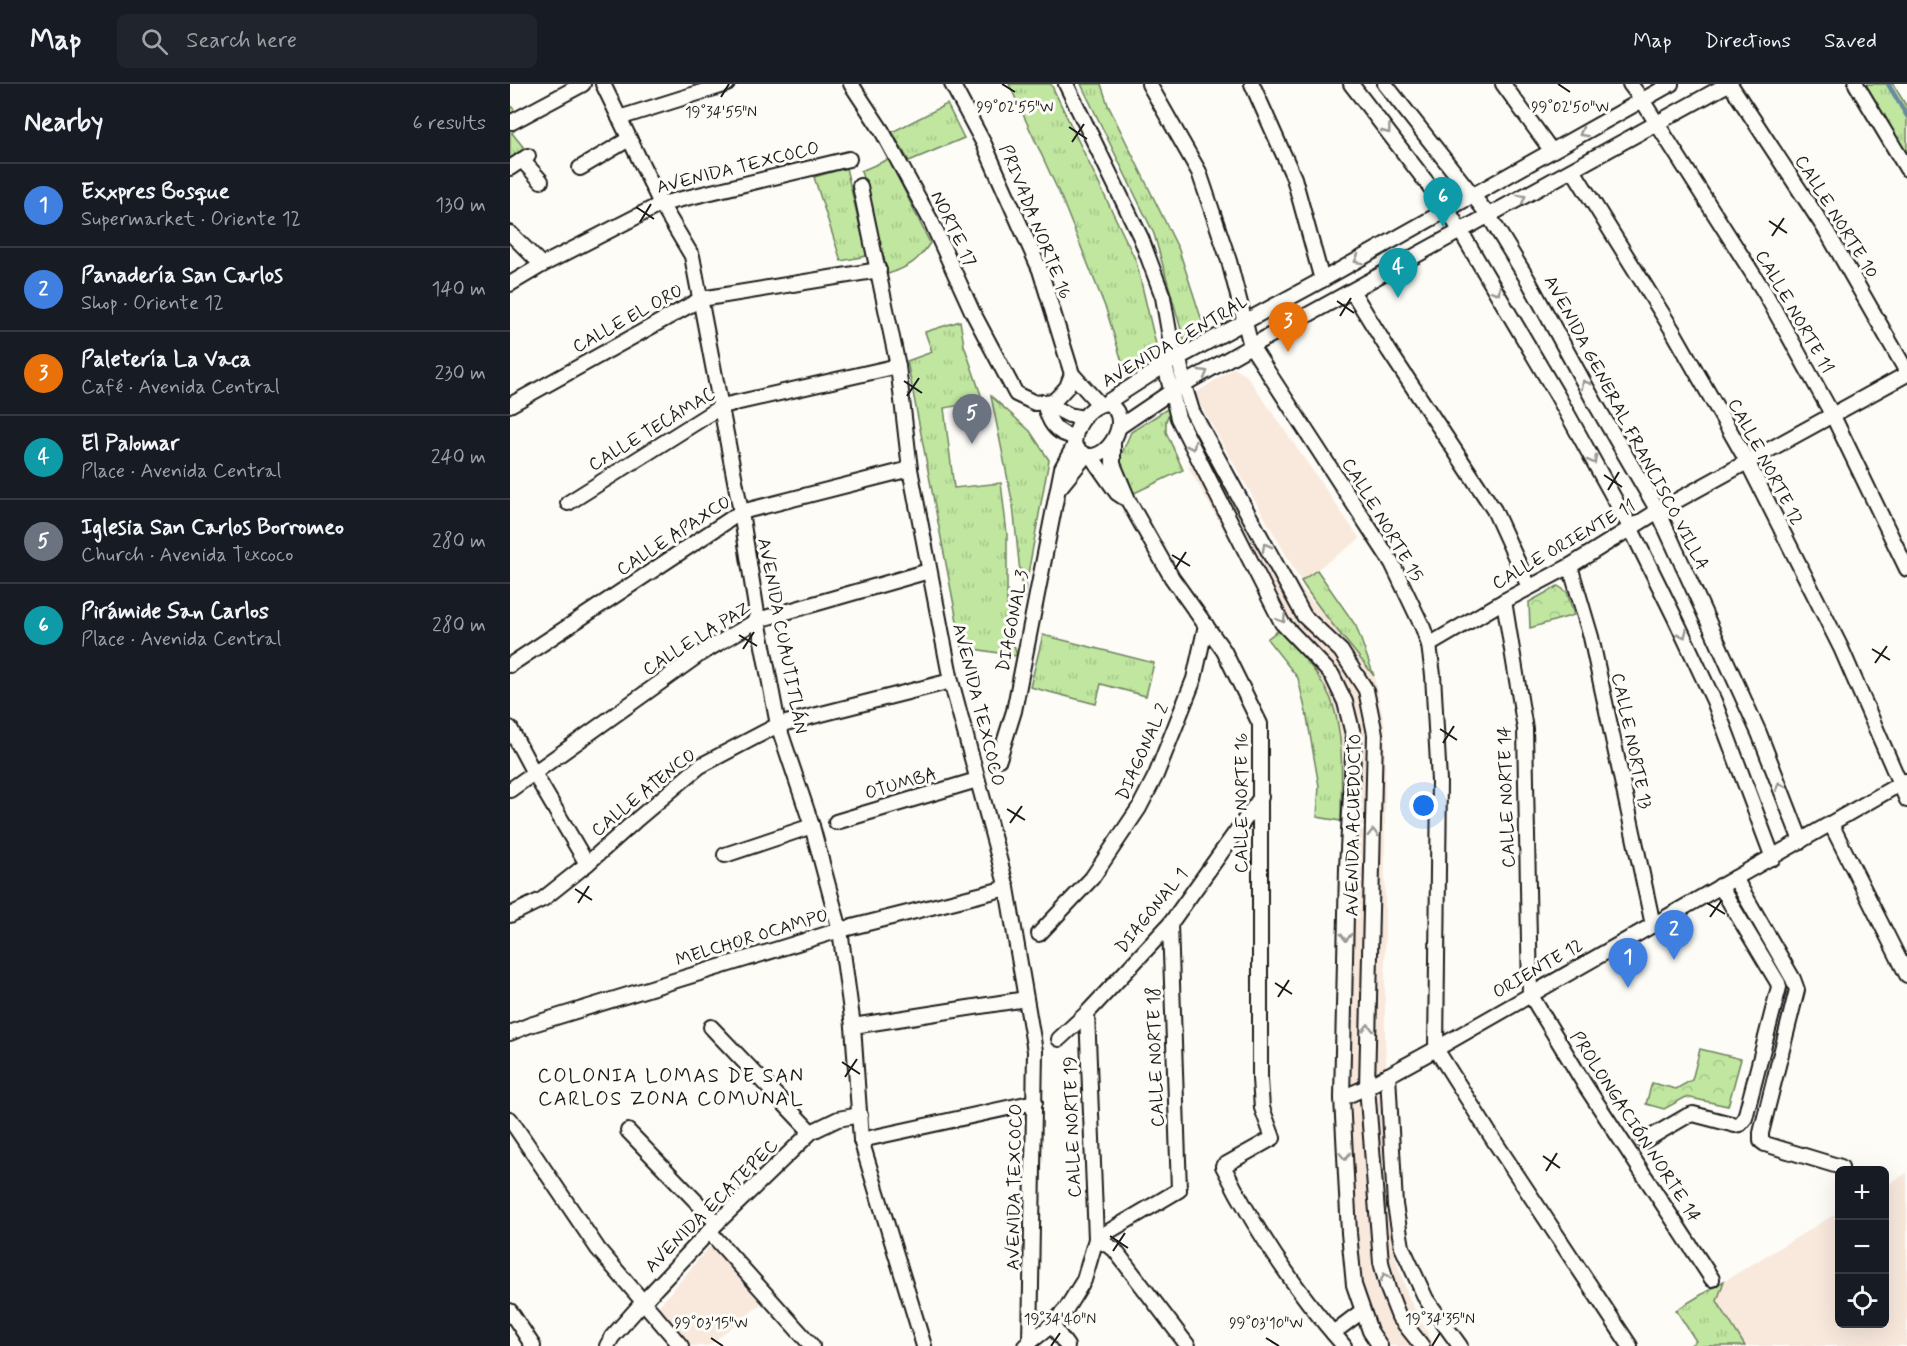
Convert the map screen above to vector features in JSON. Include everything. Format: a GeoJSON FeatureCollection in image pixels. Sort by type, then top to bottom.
{"type":"FeatureCollection","features":[{"type":"Feature","properties":{"kind":"street"},"geometry":{"type":"LineString","coordinates":[[512,122],[583,84]]}},
{"type":"Feature","properties":{"kind":"street","name":"AVENIDA CUAUTITLÁN"},"geometry":{"type":"LineString","coordinates":[[603,84],[661,204],[692,256],[722,406],[778,725],[812,826],[840,930],[853,1026],[861,1140],[924,1346]]}},
{"type":"Feature","properties":{"kind":"street"},"geometry":{"type":"LineString","coordinates":[[619,118],[727,84]]}},
{"type":"Feature","properties":{"kind":"street","name":"NORTE 17"},"geometry":{"type":"LineString","coordinates":[[851,84],[882,131],[927,214],[972,311],[1016,394],[1035,403],[1044,402]]}},
{"type":"Feature","properties":{"kind":"street","name":"PRIVADA NORTE 16"},"geometry":{"type":"LineString","coordinates":[[952,84],[984,144],[1040,270],[1073,381],[1103,404]]}},
{"type":"Feature","properties":{"kind":"street","name":"AVENIDA ACUEDUCTO"},"geometry":{"type":"LineString","coordinates":[[1066,84],[1141,238],[1163,297],[1175,353],[1178,418],[1282,622],[1332,675],[1345,702],[1354,738],[1347,868],[1342,1098],[1348,1233],[1354,1285],[1370,1331],[1380,1346]]}},
{"type":"Feature","properties":{"kind":"street","name":"CALLE NORTE 15"},"geometry":{"type":"LineString","coordinates":[[1149,84],[1199,172],[1229,261],[1251,346],[1392,563],[1429,645],[1439,781],[1436,1049]]}},
{"type":"Feature","properties":{"kind":"street"},"geometry":{"type":"LineString","coordinates":[[1252,84],[1294,178],[1322,280]]}},
{"type":"Feature","properties":{"kind":"street"},"geometry":{"type":"LineString","coordinates":[[1351,84],[1447,209],[1557,395],[1630,527],[1714,701],[1773,858]]}},
{"type":"Feature","properties":{"kind":"street","name":"AVENIDA GENERAL FRANCISCO VILLA"},"geometry":{"type":"LineString","coordinates":[[1385,84],[1489,216],[1528,280],[1595,404],[1658,511],[1759,733],[1800,841]]}},
{"type":"Feature","properties":{"kind":"street"},"geometry":{"type":"LineString","coordinates":[[1503,84],[1551,150]]}},
{"type":"Feature","properties":{"kind":"street","name":"CALLE NORTE 11"},"geometry":{"type":"LineString","coordinates":[[1630,84],[1765,293],[1832,414],[1907,569]]}},
{"type":"Feature","properties":{"kind":"street","name":"AVENIDA CENTRAL"},"geometry":{"type":"LineString","coordinates":[[1103,404],[1165,365],[1175,353],[1244,323],[1671,84]]}},
{"type":"Feature","properties":{"kind":"street"},"geometry":{"type":"LineString","coordinates":[[1119,427],[1178,388],[1251,346],[1573,170],[1655,122],[1729,84]]}},
{"type":"Feature","properties":{"kind":"street","name":"CALLE NORTE 10"},"geometry":{"type":"LineString","coordinates":[[1729,84],[1827,232],[1907,373]]}},
{"type":"Feature","properties":{"kind":"street"},"geometry":{"type":"LineString","coordinates":[[1856,84],[1907,168]]}},
{"type":"Feature","properties":{"kind":"street"},"geometry":{"type":"LineString","coordinates":[[580,168],[629,139]]}},
{"type":"Feature","properties":{"kind":"street","name":"AVENIDA TEXCOCO"},"geometry":{"type":"LineString","coordinates":[[510,284],[542,265],[661,204],[849,159]]}},
{"type":"Feature","properties":{"kind":"street"},"geometry":{"type":"LineString","coordinates":[[520,162],[541,181]]}},
{"type":"Feature","properties":{"kind":"street","name":"CALLE NORTE 12"},"geometry":{"type":"LineString","coordinates":[[1573,170],[1672,331],[1747,461],[1841,648],[1903,782],[1907,800]]}},
{"type":"Feature","properties":{"kind":"street","name":"AVENIDA TEXCOCO"},"geometry":{"type":"LineString","coordinates":[[860,186],[898,366],[910,469],[951,681],[1007,888],[1035,1051],[1028,1344]]}},
{"type":"Feature","properties":{"kind":"street"},"geometry":{"type":"LineString","coordinates":[[510,233],[542,265]]}},
{"type":"Feature","properties":{"kind":"street","name":"CALLE EL ORO"},"geometry":{"type":"LineString","coordinates":[[510,405],[701,299],[879,270]]}},
{"type":"Feature","properties":{"kind":"street"},"geometry":{"type":"LineString","coordinates":[[1352,291],[1494,510],[1529,587]]}},
{"type":"Feature","properties":{"kind":"street","name":"AVENIDA ACUEDUCTO"},"geometry":{"type":"LineString","coordinates":[[1165,365],[1304,616],[1341,651],[1366,690],[1375,734],[1367,1087],[1381,1262],[1399,1317],[1422,1346]]}},
{"type":"Feature","properties":{"kind":"street","name":"CALLE TECÁMAC"},"geometry":{"type":"LineString","coordinates":[[568,502],[722,406],[898,366]]}},
{"type":"Feature","properties":{"kind":"street","name":"CALLE ORIENTE 11"},"geometry":{"type":"LineString","coordinates":[[1429,645],[1570,566],[1658,511],[1907,373]]}},
{"type":"Feature","properties":{"kind":"street"},"geometry":{"type":"LineString","coordinates":[[1044,402],[1054,401],[1073,381]]}},
{"type":"Feature","properties":{"kind":"street"},"geometry":{"type":"LineString","coordinates":[[1044,402],[1069,415],[1084,418]]}},
{"type":"Feature","properties":{"kind":"street"},"geometry":{"type":"LineString","coordinates":[[1044,402],[1051,424],[1074,441],[1081,453],[1088,455],[1103,451],[1113,441],[1119,427],[1118,413],[1114,406],[1103,404],[1088,413],[1074,441]]}},
{"type":"Feature","properties":{"kind":"street","name":"DIAGONAL 3"},"geometry":{"type":"LineString","coordinates":[[999,759],[1014,711],[1062,468],[1074,441]]}},
{"type":"Feature","properties":{"kind":"street","name":"CALLE NORTE 16"},"geometry":{"type":"LineString","coordinates":[[1113,441],[1113,464],[1129,502],[1172,578],[1224,651],[1260,724],[1260,1079],[1262,1108],[1273,1138],[1223,1166],[1238,1197],[1273,1255],[1333,1333]]}},
{"type":"Feature","properties":{"kind":"street","name":"DIAGONAL 3"},"geometry":{"type":"LineString","coordinates":[[1059,488],[1088,455]]}},
{"type":"Feature","properties":{"kind":"street","name":"CALLE NORTE 16"},"geometry":{"type":"LineString","coordinates":[[1088,455],[1117,493],[1129,502]]}},
{"type":"Feature","properties":{"kind":"street","name":"CALLE APAXCO"},"geometry":{"type":"LineString","coordinates":[[510,665],[741,512],[910,469]]}},
{"type":"Feature","properties":{"kind":"street","name":"CALLE NORTE 13"},"geometry":{"type":"LineString","coordinates":[[1570,566],[1591,637],[1653,925]]}},
{"type":"Feature","properties":{"kind":"street","name":"CALLE LA PAZ"},"geometry":{"type":"LineString","coordinates":[[510,790],[700,654],[758,620],[929,571]]}},
{"type":"Feature","properties":{"kind":"street","name":"CALLE NORTE 14"},"geometry":{"type":"LineString","coordinates":[[1504,601],[1525,729],[1530,994]]}},
{"type":"Feature","properties":{"kind":"street","name":"DIAGONAL 2"},"geometry":{"type":"LineString","coordinates":[[1039,934],[1092,878],[1139,808],[1156,775],[1194,679],[1206,625]]}},
{"type":"Feature","properties":{"kind":"street","name":"CALLE ATENCO"},"geometry":{"type":"LineString","coordinates":[[510,915],[543,899],[700,766],[778,725],[951,681]]}},
{"type":"Feature","properties":{"kind":"street"},"geometry":{"type":"LineString","coordinates":[[510,728],[587,864]]}},
{"type":"Feature","properties":{"kind":"street","name":"OTUMBA"},"geometry":{"type":"LineString","coordinates":[[836,822],[977,780]]}},
{"type":"Feature","properties":{"kind":"street","name":"ORIENTE 12"},"geometry":{"type":"LineString","coordinates":[[1342,1098],[1367,1087],[1436,1049],[1903,782]]}},
{"type":"Feature","properties":{"kind":"street","name":"DIAGONAL 1"},"geometry":{"type":"LineString","coordinates":[[1059,1039],[1170,924],[1261,797]]}},
{"type":"Feature","properties":{"kind":"street"},"geometry":{"type":"LineString","coordinates":[[1831,824],[1907,975]]}},
{"type":"Feature","properties":{"kind":"street"},"geometry":{"type":"LineString","coordinates":[[725,855],[812,826]]}},
{"type":"Feature","properties":{"kind":"street"},"geometry":{"type":"LineString","coordinates":[[1735,878],[1793,979],[1797,990],[1760,1138],[1765,1144],[1838,1166]]}},
{"type":"Feature","properties":{"kind":"street"},"geometry":{"type":"LineString","coordinates":[[1644,1141],[1687,1116],[1699,1115],[1735,1125],[1740,1124],[1745,1118],[1779,987],[1720,886]]}},
{"type":"Feature","properties":{"kind":"street","name":"MELCHOR OCAMPO"},"geometry":{"type":"LineString","coordinates":[[510,1033],[840,930],[1007,888]]}},
{"type":"Feature","properties":{"kind":"street","name":"CALLE NORTE 18"},"geometry":{"type":"LineString","coordinates":[[1096,1239],[1179,1190],[1170,924]]}},
{"type":"Feature","properties":{"kind":"street","name":"PROLONGACIÓN NORTE 14"},"geometry":{"type":"LineString","coordinates":[[1530,994],[1585,1085],[1712,1279]]}},
{"type":"Feature","properties":{"kind":"street"},"geometry":{"type":"LineString","coordinates":[[853,1026],[1026,999]]}},
{"type":"Feature","properties":{"kind":"street","name":"CALLE NORTE 19"},"geometry":{"type":"LineString","coordinates":[[1028,1344],[1052,1325],[1066,1309],[1084,1280],[1096,1239],[1087,1012]]}},
{"type":"Feature","properties":{"kind":"street"},"geometry":{"type":"LineString","coordinates":[[711,1027],[811,1132]]}},
{"type":"Feature","properties":{"kind":"street"},"geometry":{"type":"LineString","coordinates":[[1436,1049],[1630,1346]]}},
{"type":"Feature","properties":{"kind":"street"},"geometry":{"type":"LineString","coordinates":[[1388,1075],[1395,1206],[1402,1247],[1426,1299],[1460,1346]]}},
{"type":"Feature","properties":{"kind":"street"},"geometry":{"type":"LineString","coordinates":[[861,1140],[1035,1102]]}},
{"type":"Feature","properties":{"kind":"street","name":"AVENIDA ECATEPEC"},"geometry":{"type":"LineString","coordinates":[[607,1346],[612,1337],[643,1302],[713,1227],[811,1132],[838,1119],[860,1115]]}},
{"type":"Feature","properties":{"kind":"street"},"geometry":{"type":"LineString","coordinates":[[1745,1118],[1764,1122]]}},
{"type":"Feature","properties":{"kind":"street"},"geometry":{"type":"LineString","coordinates":[[510,1119],[598,1249],[681,1346]]}},
{"type":"Feature","properties":{"kind":"street"},"geometry":{"type":"LineString","coordinates":[[628,1131],[713,1227],[812,1346]]}},
{"type":"Feature","properties":{"kind":"street"},"geometry":{"type":"LineString","coordinates":[[1096,1239],[1114,1249],[1188,1346]]}},
{"type":"Feature","properties":{"kind":"street"},"geometry":{"type":"LineString","coordinates":[[510,1311],[533,1346]]}},
{"type":"Feature","properties":{"kind":"street"},"geometry":{"type":"LineString","coordinates":[[1344,1346],[1333,1333],[1362,1311]]}},
{"type":"Feature","properties":{"kind":"street"},"geometry":{"type":"LineString","coordinates":[[1052,1325],[1067,1346]]}},
{"type":"Feature","properties":{"kind":"shaded area"},"geometry":{"type":"Polygon","coordinates":[[[1234,368],[1247,376],[1360,539],[1301,581],[1194,394],[1234,368]]]}},
{"type":"Feature","properties":{"kind":"shaded area"},"geometry":{"type":"Polygon","coordinates":[[[1222,450],[1299,586],[1374,676],[1385,727],[1385,1039],[1395,1256],[1409,1298],[1435,1346],[1371,1346],[1361,1331],[1350,1279],[1336,1126],[1342,749],[1317,674],[1280,629],[1188,467],[1222,450]]]}},
{"type":"Feature","properties":{"kind":"shaded area"},"geometry":{"type":"Polygon","coordinates":[[[1907,1173],[1907,1346],[1745,1346],[1717,1301],[1724,1281],[1835,1214],[1835,1328],[1889,1328],[1889,1184],[1907,1173]]]}},
{"type":"Feature","properties":{"kind":"shaded area"},"geometry":{"type":"Polygon","coordinates":[[[711,1245],[761,1304],[708,1346],[689,1346],[658,1307],[711,1245]]]}},
{"type":"Feature","properties":{"kind":"green space"},"geometry":{"type":"Polygon","coordinates":[[[1009,84],[1051,84],[1136,261],[1159,357],[1126,375],[1106,309],[1061,197],[1009,84]]]}},
{"type":"Feature","properties":{"kind":"green space"},"geometry":{"type":"Polygon","coordinates":[[[1081,84],[1101,84],[1108,105],[1179,250],[1205,330],[1184,340],[1154,234],[1081,84]]]}},
{"type":"Feature","properties":{"kind":"green space"},"geometry":{"type":"Polygon","coordinates":[[[1864,84],[1893,84],[1907,107],[1907,156],[1864,84]]]}},
{"type":"Feature","properties":{"kind":"green space"},"geometry":{"type":"Polygon","coordinates":[[[947,104],[964,138],[909,161],[892,132],[947,104]]]}},
{"type":"Feature","properties":{"kind":"green space"},"geometry":{"type":"Polygon","coordinates":[[[510,105],[524,121],[512,133],[525,149],[510,160],[510,105]]]}},
{"type":"Feature","properties":{"kind":"green space"},"geometry":{"type":"Polygon","coordinates":[[[889,159],[930,243],[912,263],[888,274],[861,171],[889,159]]]}},
{"type":"Feature","properties":{"kind":"green space"},"geometry":{"type":"Polygon","coordinates":[[[846,168],[867,256],[841,261],[814,177],[846,168]]]}},
{"type":"Feature","properties":{"kind":"green space"},"geometry":{"type":"Polygon","coordinates":[[[960,321],[964,345],[983,401],[944,408],[954,488],[1001,483],[1007,534],[1007,620],[1017,656],[962,647],[907,361],[932,352],[925,332],[960,321]]]}},
{"type":"Feature","properties":{"kind":"green space"},"geometry":{"type":"Polygon","coordinates":[[[991,396],[1030,431],[1049,460],[1023,601],[1013,505],[991,396]]]}},
{"type":"Feature","properties":{"kind":"green space"},"geometry":{"type":"Polygon","coordinates":[[[1172,406],[1166,421],[1166,432],[1183,470],[1128,496],[1116,467],[1131,432],[1172,406]]]}},
{"type":"Feature","properties":{"kind":"green space"},"geometry":{"type":"Polygon","coordinates":[[[1317,570],[1356,626],[1374,676],[1327,618],[1301,581],[1317,570]]]}},
{"type":"Feature","properties":{"kind":"green space"},"geometry":{"type":"Polygon","coordinates":[[[1558,586],[1567,592],[1574,615],[1530,628],[1529,602],[1558,586]]]}},
{"type":"Feature","properties":{"kind":"green space"},"geometry":{"type":"Polygon","coordinates":[[[1280,629],[1324,685],[1333,705],[1341,748],[1341,821],[1317,817],[1319,786],[1298,678],[1267,639],[1280,629]]]}},
{"type":"Feature","properties":{"kind":"green space"},"geometry":{"type":"Polygon","coordinates":[[[1043,635],[1154,663],[1146,696],[1101,684],[1096,704],[1030,687],[1043,635]]]}},
{"type":"Feature","properties":{"kind":"green space"},"geometry":{"type":"Polygon","coordinates":[[[1700,1049],[1741,1059],[1728,1106],[1686,1097],[1664,1109],[1646,1104],[1652,1083],[1676,1089],[1692,1080],[1700,1049]]]}},
{"type":"Feature","properties":{"kind":"green space"},"geometry":{"type":"Polygon","coordinates":[[[1724,1281],[1717,1301],[1745,1346],[1689,1346],[1696,1341],[1676,1310],[1724,1281]]]}},
{"type":"Feature","properties":{"kind":"waterway"},"geometry":{"type":"LineString","coordinates":[[1888,84],[1907,116]]}},
{"type":"Feature","properties":{"kind":"place","name":"Pirámide San Carlos"},"geometry":{"type":"Point","coordinates":[1443,227]}},
{"type":"Feature","properties":{"kind":"place","name":"El Palomar"},"geometry":{"type":"Point","coordinates":[1398,298]}},
{"type":"Feature","properties":{"kind":"place","name":"Paletería La Vaca"},"geometry":{"type":"Point","coordinates":[1288,352]}},
{"type":"Feature","properties":{"kind":"place","name":"Iglesia San Carlos Borromeo"},"geometry":{"type":"Point","coordinates":[972,444]}},
{"type":"Feature","properties":{"kind":"place","name":"Panadería San Carlos"},"geometry":{"type":"Point","coordinates":[1674,960]}},
{"type":"Feature","properties":{"kind":"place","name":"Exxpres Bosque"},"geometry":{"type":"Point","coordinates":[1628,988]}},
{"type":"Feature","properties":{"kind":"district","name":"COLONIA LOMAS DE SAN CARLOS ZONA COMUNAL"},"geometry":{"type":"Point","coordinates":[671,1088]}}]}
